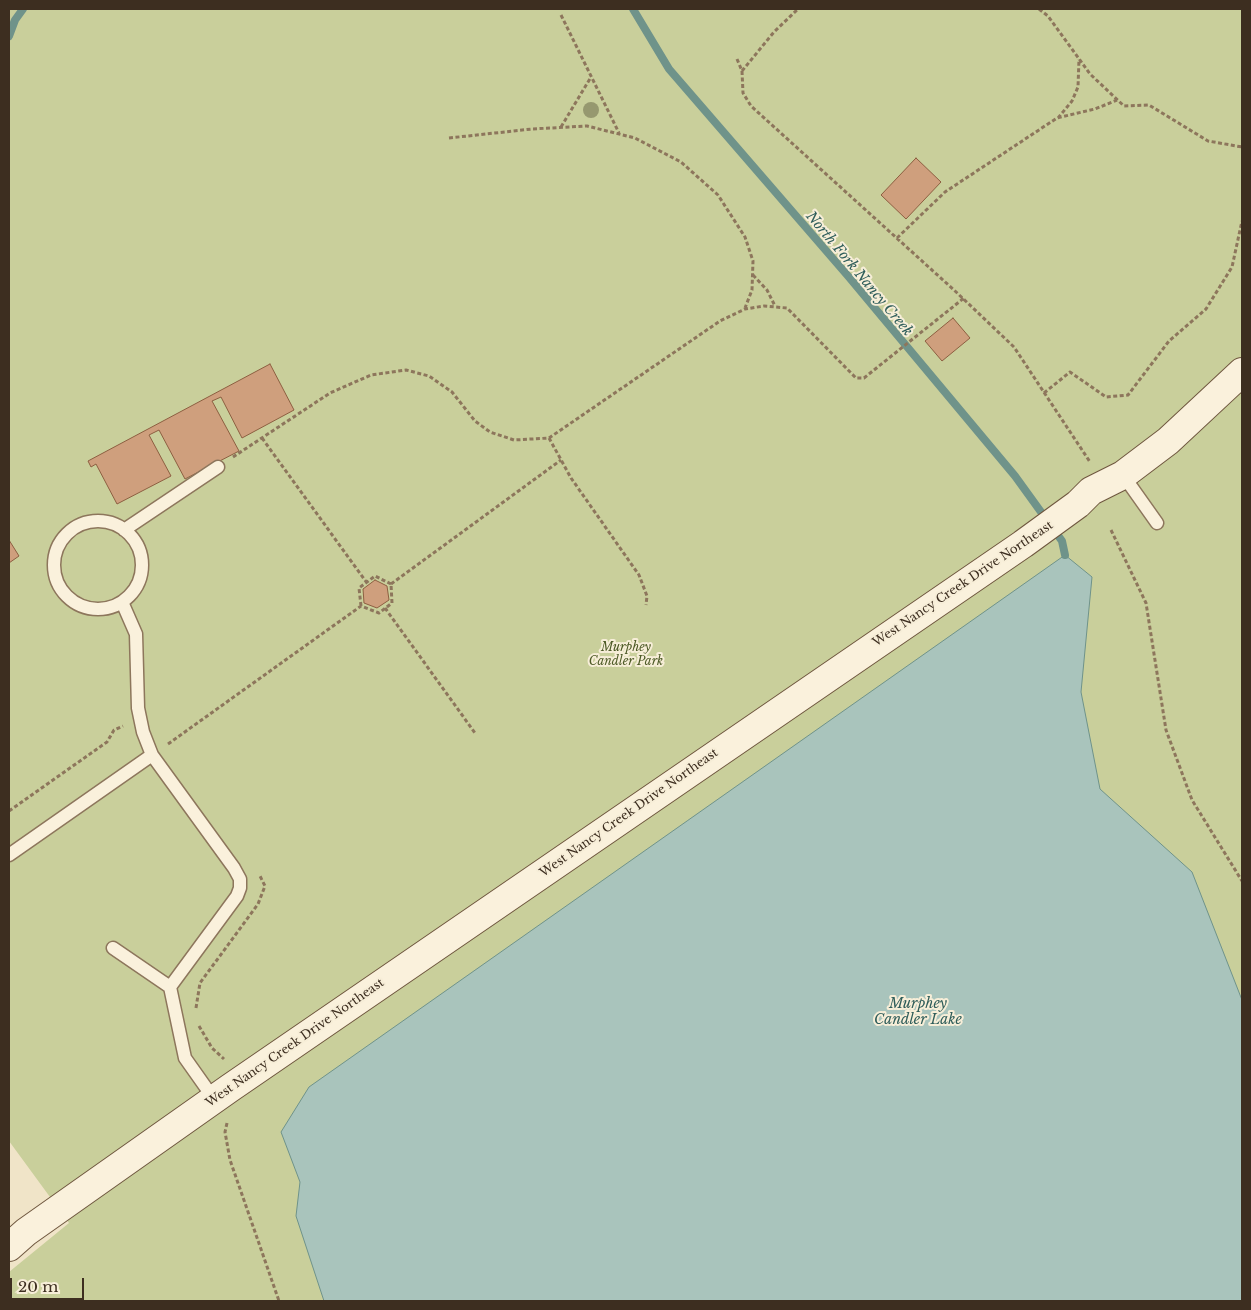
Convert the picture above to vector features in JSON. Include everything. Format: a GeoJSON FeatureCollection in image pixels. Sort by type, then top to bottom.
{"type":"FeatureCollection","features":[{"type":"Feature","properties":{"kind":"street","name":"West Nancy Creek Drive Northeast"},"geometry":{"type":"LineString","coordinates":[[9,1247],[26,1232],[221,1108],[1023,544],[1078,504],[1091,491],[1123,475],[1168,441],[1242,372]]}},
{"type":"Feature","properties":{"kind":"lane"},"geometry":{"type":"LineString","coordinates":[[124,530],[218,467]]}},
{"type":"Feature","properties":{"kind":"lane"},"geometry":{"type":"LineString","coordinates":[[1123,475],[1157,523]]}},
{"type":"Feature","properties":{"kind":"lane"},"geometry":{"type":"LineString","coordinates":[[89,521],[105,521],[124,530],[131,535],[139,548],[142,563],[140,578],[133,592],[122,602],[109,608],[95,610],[69,600],[54,576],[57,548],[64,536],[75,527],[89,521]]}},
{"type":"Feature","properties":{"kind":"lane"},"geometry":{"type":"LineString","coordinates":[[122,602],[136,634],[138,708],[143,732],[152,755],[240,879],[240,888],[237,896],[170,987]]}},
{"type":"Feature","properties":{"kind":"lane"},"geometry":{"type":"LineString","coordinates":[[9,855],[152,755]]}},
{"type":"Feature","properties":{"kind":"lane"},"geometry":{"type":"LineString","coordinates":[[113,948],[170,987],[185,1058],[221,1108]]}},
{"type":"Feature","properties":{"kind":"path"},"geometry":{"type":"LineString","coordinates":[[742,71],[774,32],[798,9]]}},
{"type":"Feature","properties":{"kind":"path"},"geometry":{"type":"LineString","coordinates":[[1039,9],[1048,16],[1090,74],[1124,106],[1148,105],[1208,141],[1242,147]]}},
{"type":"Feature","properties":{"kind":"path"},"geometry":{"type":"LineString","coordinates":[[561,15],[620,134]]}},
{"type":"Feature","properties":{"kind":"path"},"geometry":{"type":"LineString","coordinates":[[737,59],[742,71],[743,93],[750,106],[964,298],[1014,347],[1091,464]]}},
{"type":"Feature","properties":{"kind":"path"},"geometry":{"type":"LineString","coordinates":[[897,238],[944,192],[1057,118],[1072,101],[1078,87],[1079,59]]}},
{"type":"Feature","properties":{"kind":"path"},"geometry":{"type":"LineString","coordinates":[[562,127],[591,76]]}},
{"type":"Feature","properties":{"kind":"path"},"geometry":{"type":"LineString","coordinates":[[1057,118],[1095,109],[1117,100]]}},
{"type":"Feature","properties":{"kind":"path"},"geometry":{"type":"LineString","coordinates":[[449,138],[587,126],[635,138],[681,162],[718,195],[745,237],[753,261],[752,290],[745,309]]}},
{"type":"Feature","properties":{"kind":"path"},"geometry":{"type":"LineString","coordinates":[[1044,393],[1070,372],[1106,397],[1128,395],[1169,341],[1206,309],[1232,267],[1242,221]]}},
{"type":"Feature","properties":{"kind":"path"},"geometry":{"type":"LineString","coordinates":[[752,275],[768,290],[775,307]]}},
{"type":"Feature","properties":{"kind":"path"},"geometry":{"type":"LineString","coordinates":[[218,467],[330,393],[371,375],[406,370],[429,376],[452,392],[475,421],[490,432],[514,440],[549,438],[720,321],[745,309],[786,308],[796,315],[856,378],[864,378],[917,338],[964,298]]}},
{"type":"Feature","properties":{"kind":"path"},"geometry":{"type":"LineString","coordinates":[[262,438],[367,582]]}},
{"type":"Feature","properties":{"kind":"path"},"geometry":{"type":"LineString","coordinates":[[549,438],[571,478],[639,575],[646,590],[646,605]]}},
{"type":"Feature","properties":{"kind":"path"},"geometry":{"type":"LineString","coordinates":[[391,584],[561,460]]}},
{"type":"Feature","properties":{"kind":"path"},"geometry":{"type":"LineString","coordinates":[[1111,530],[1146,603],[1166,730],[1192,800],[1242,881]]}},
{"type":"Feature","properties":{"kind":"path"},"geometry":{"type":"LineString","coordinates":[[361,606],[359,588],[375,576],[391,584]]}},
{"type":"Feature","properties":{"kind":"path"},"geometry":{"type":"LineString","coordinates":[[361,606],[378,613],[386,608],[392,603],[391,584]]}},
{"type":"Feature","properties":{"kind":"path"},"geometry":{"type":"LineString","coordinates":[[152,755],[361,606]]}},
{"type":"Feature","properties":{"kind":"path"},"geometry":{"type":"LineString","coordinates":[[386,608],[475,733]]}},
{"type":"Feature","properties":{"kind":"path"},"geometry":{"type":"LineString","coordinates":[[9,811],[107,742],[114,730],[128,724]]}},
{"type":"Feature","properties":{"kind":"path"},"geometry":{"type":"LineString","coordinates":[[221,1108],[230,1160],[279,1301]]}},
{"type":"Feature","properties":{"kind":"green space","name":"Murphey Candler Park"},"geometry":{"type":"Polygon","coordinates":[[[9,9],[1242,9],[1242,1301],[9,1301],[9,1272],[69,1223],[9,1141],[9,9]]]}},
{"type":"Feature","properties":{"kind":"water","name":"Murphey Candler Lake"},"geometry":{"type":"Polygon","coordinates":[[[1065,555],[1092,577],[1081,692],[1100,789],[1192,872],[1242,1000],[1242,1301],[324,1301],[296,1216],[300,1182],[281,1132],[309,1087],[1065,555]]]}},
{"type":"Feature","properties":{"kind":"building"},"geometry":{"type":"Polygon","coordinates":[[[916,158],[941,182],[906,219],[881,195],[916,158]]]}},
{"type":"Feature","properties":{"kind":"building"},"geometry":{"type":"Polygon","coordinates":[[[953,318],[970,338],[942,361],[925,341],[953,318]]]}},
{"type":"Feature","properties":{"kind":"building"},"geometry":{"type":"Polygon","coordinates":[[[270,364],[294,410],[242,438],[221,397],[212,401],[239,451],[185,479],[159,430],[149,435],[171,476],[117,504],[96,464],[91,467],[88,461],[270,364]]]}},
{"type":"Feature","properties":{"kind":"building"},"geometry":{"type":"Polygon","coordinates":[[[9,540],[19,556],[9,563],[9,540]]]}},
{"type":"Feature","properties":{"kind":"building"},"geometry":{"type":"Polygon","coordinates":[[[375,580],[387,586],[389,600],[377,608],[364,603],[363,589],[375,580]]]}},
{"type":"Feature","properties":{"kind":"waterway"},"geometry":{"type":"LineString","coordinates":[[9,36],[15,20],[23,9]]}},
{"type":"Feature","properties":{"kind":"waterway","name":"North Fork Nancy Creek"},"geometry":{"type":"LineString","coordinates":[[633,9],[669,69],[848,276],[1015,476],[1062,541],[1065,555]]}}]}
